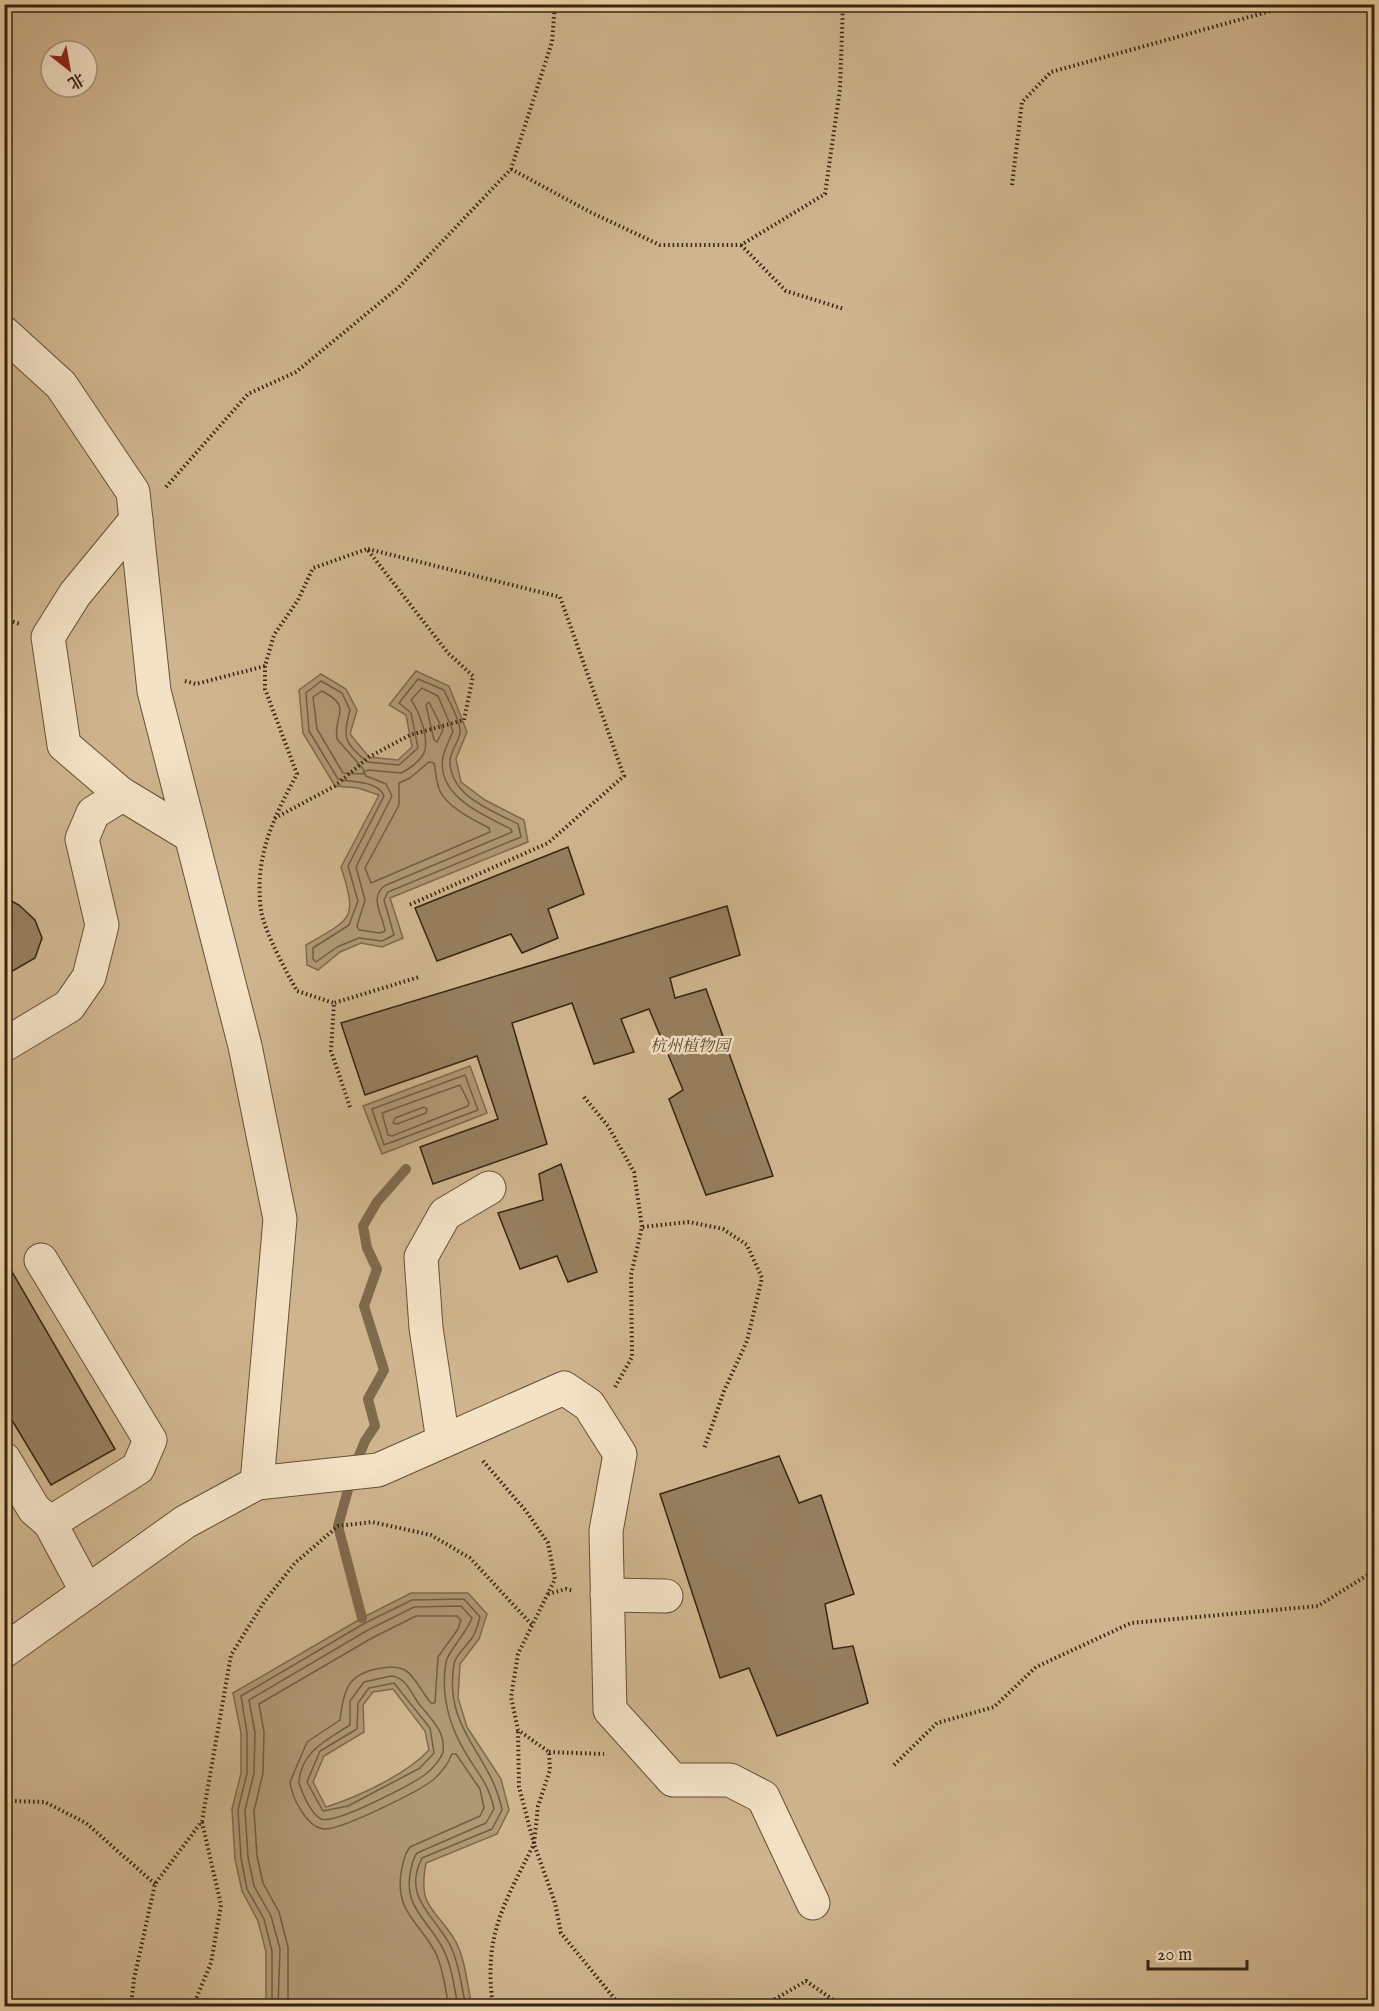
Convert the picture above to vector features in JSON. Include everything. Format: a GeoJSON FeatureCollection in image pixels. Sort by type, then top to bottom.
{"type":"FeatureCollection","features":[{"type":"Feature","properties":{"kind":"lane"},"geometry":{"type":"LineString","coordinates":[[4,333],[61,385],[133,492],[154,692],[245,1046],[280,1219],[257,1483]]}},
{"type":"Feature","properties":{"kind":"lane"},"geometry":{"type":"LineString","coordinates":[[136,520],[75,594],[48,636],[64,745],[122,795],[191,836]]}},
{"type":"Feature","properties":{"kind":"lane"},"geometry":{"type":"LineString","coordinates":[[4,1045],[69,1006],[89,977],[102,925],[82,839],[93,813],[122,795]]}},
{"type":"Feature","properties":{"kind":"lane"},"geometry":{"type":"LineString","coordinates":[[451,1437],[426,1328],[421,1257],[445,1214],[489,1188]]}},
{"type":"Feature","properties":{"kind":"lane"},"geometry":{"type":"LineString","coordinates":[[41,1260],[150,1440],[138,1468],[50,1523]]}},
{"type":"Feature","properties":{"kind":"lane"},"geometry":{"type":"LineString","coordinates":[[4,1651],[184,1522],[257,1483],[378,1470],[564,1388],[589,1405],[620,1454],[606,1531],[610,1710],[673,1780],[730,1780],[763,1797],[813,1903]]}},
{"type":"Feature","properties":{"kind":"lane"},"geometry":{"type":"LineString","coordinates":[[4,1459],[34,1509],[50,1523],[87,1592]]}},
{"type":"Feature","properties":{"kind":"lane"},"geometry":{"type":"LineString","coordinates":[[608,1595],[666,1596]]}},
{"type":"Feature","properties":{"kind":"path"},"geometry":{"type":"LineString","coordinates":[[136,520],[249,394],[296,372],[399,287],[511,169],[552,42],[555,4]]}},
{"type":"Feature","properties":{"kind":"path"},"geometry":{"type":"LineString","coordinates":[[511,169],[590,212],[660,245],[741,244],[825,194],[840,89],[843,4]]}},
{"type":"Feature","properties":{"kind":"path"},"geometry":{"type":"LineString","coordinates":[[1012,185],[1022,102],[1051,72],[1296,4]]}},
{"type":"Feature","properties":{"kind":"path"},"geometry":{"type":"LineString","coordinates":[[741,244],[786,291],[844,309]]}},
{"type":"Feature","properties":{"kind":"path"},"geometry":{"type":"LineString","coordinates":[[273,819],[335,786],[369,757],[410,735],[464,720],[473,676],[448,654],[367,549]]}},
{"type":"Feature","properties":{"kind":"path"},"geometry":{"type":"LineString","coordinates":[[409,905],[548,843],[624,776],[560,597],[367,549],[313,568],[298,600],[274,635],[265,666],[265,689],[297,774],[273,819],[260,868],[261,912],[297,990],[334,1003],[419,977]]}},
{"type":"Feature","properties":{"kind":"path"},"geometry":{"type":"LineString","coordinates":[[152,673],[196,684],[265,666]]}},
{"type":"Feature","properties":{"kind":"path"},"geometry":{"type":"LineString","coordinates":[[334,1003],[331,1051],[350,1107]]}},
{"type":"Feature","properties":{"kind":"path"},"geometry":{"type":"LineString","coordinates":[[584,1097],[608,1126],[634,1172],[642,1227],[631,1275],[632,1357],[614,1388],[589,1405]]}},
{"type":"Feature","properties":{"kind":"path"},"geometry":{"type":"LineString","coordinates":[[642,1227],[689,1222],[723,1229],[747,1245],[762,1278],[747,1341],[724,1391],[704,1449]]}},
{"type":"Feature","properties":{"kind":"path"},"geometry":{"type":"LineString","coordinates":[[451,1437],[526,1511],[548,1543],[555,1579],[518,1654],[511,1696],[518,1730],[519,1788],[534,1844],[555,1903],[561,1932],[618,2003]]}},
{"type":"Feature","properties":{"kind":"path"},"geometry":{"type":"LineString","coordinates":[[193,2007],[211,1963],[221,1905],[202,1821],[231,1655],[264,1602],[296,1563],[338,1526],[372,1522],[431,1535],[470,1558],[533,1626]]}},
{"type":"Feature","properties":{"kind":"path"},"geometry":{"type":"LineString","coordinates":[[894,1766],[937,1723],[994,1707],[1036,1667],[1131,1623],[1318,1606],[1374,1571]]}},
{"type":"Feature","properties":{"kind":"path"},"geometry":{"type":"LineString","coordinates":[[518,1730],[549,1752],[600,1755],[644,1747]]}},
{"type":"Feature","properties":{"kind":"path"},"geometry":{"type":"LineString","coordinates":[[493,2007],[489,1971],[494,1930],[499,1913],[534,1844],[538,1806],[550,1770],[549,1752]]}},
{"type":"Feature","properties":{"kind":"path"},"geometry":{"type":"LineString","coordinates":[[4,1813],[11,1801],[45,1802],[87,1823],[155,1884]]}},
{"type":"Feature","properties":{"kind":"path"},"geometry":{"type":"LineString","coordinates":[[131,2007],[134,1979],[155,1884],[202,1821]]}},
{"type":"Feature","properties":{"kind":"path"},"geometry":{"type":"LineString","coordinates":[[763,2007],[806,1981],[842,2007]]}},
{"type":"Feature","properties":{"kind":"green space","name":"杭州植物园"},"geometry":{"type":"Polygon","coordinates":[[[5,5],[1374,5],[1374,2006],[5,2006],[5,5]]]}},
{"type":"Feature","properties":{"kind":"water"},"geometry":{"type":"Polygon","coordinates":[[[416,671],[449,686],[467,732],[456,759],[461,782],[485,800],[524,820],[528,842],[390,898],[403,938],[382,947],[361,943],[340,952],[318,970],[307,965],[306,945],[333,929],[347,916],[350,908],[349,898],[341,867],[379,795],[358,788],[335,786],[303,733],[299,690],[321,674],[346,689],[357,710],[350,734],[369,757],[398,760],[412,747],[406,715],[389,705],[416,671]]]}},
{"type":"Feature","properties":{"kind":"water"},"geometry":{"type":"Polygon","coordinates":[[[470,1066],[487,1113],[382,1154],[363,1106],[470,1066]]]}},
{"type":"Feature","properties":{"kind":"water"},"geometry":{"type":"Polygon","coordinates":[[[411,1593],[468,1593],[487,1614],[479,1639],[460,1664],[458,1698],[467,1727],[501,1779],[509,1810],[497,1834],[426,1863],[424,1878],[426,1899],[449,1930],[459,1950],[472,2006],[260,2006],[266,2000],[266,1952],[258,1921],[242,1891],[235,1859],[232,1809],[241,1773],[241,1733],[233,1693],[362,1618],[411,1593]],[[393,1689],[373,1692],[363,1705],[364,1732],[324,1756],[313,1782],[326,1807],[381,1784],[420,1759],[429,1750],[425,1731],[393,1689]]]}},
{"type":"Feature","properties":{"kind":"building"},"geometry":{"type":"Polygon","coordinates":[[[568,847],[584,894],[548,909],[558,938],[522,953],[511,934],[437,961],[415,908],[568,847]]]}},
{"type":"Feature","properties":{"kind":"building"},"geometry":{"type":"Polygon","coordinates":[[[4,897],[19,905],[35,920],[42,938],[35,958],[4,976],[4,897]]]}},
{"type":"Feature","properties":{"kind":"building"},"geometry":{"type":"Polygon","coordinates":[[[727,906],[740,955],[670,978],[675,998],[706,989],[773,1176],[706,1195],[669,1099],[683,1090],[649,1009],[621,1019],[634,1052],[594,1064],[572,1003],[512,1023],[547,1144],[433,1184],[420,1147],[498,1119],[477,1056],[365,1095],[341,1023],[727,906]]]}},
{"type":"Feature","properties":{"kind":"building"},"geometry":{"type":"Polygon","coordinates":[[[561,1164],[597,1272],[568,1282],[557,1256],[520,1269],[498,1213],[543,1200],[539,1174],[561,1164]]]}},
{"type":"Feature","properties":{"kind":"building"},"geometry":{"type":"Polygon","coordinates":[[[4,1258],[115,1449],[51,1485],[4,1407],[4,1258]]]}},
{"type":"Feature","properties":{"kind":"building"},"geometry":{"type":"Polygon","coordinates":[[[779,1456],[799,1503],[821,1495],[854,1594],[825,1604],[833,1649],[853,1646],[868,1703],[777,1736],[749,1668],[720,1678],[660,1494],[779,1456]]]}},
{"type":"Feature","properties":{"kind":"building"},"geometry":{"type":"Polygon","coordinates":[[[4,1489],[14,1505],[4,1511],[4,1489]]]}},
{"type":"Feature","properties":{"kind":"waterway"},"geometry":{"type":"LineString","coordinates":[[362,1618],[338,1526],[354,1468],[365,1441],[375,1426],[368,1399],[384,1370],[364,1306],[377,1269],[367,1248],[363,1226],[377,1202],[406,1169]]}}]}
